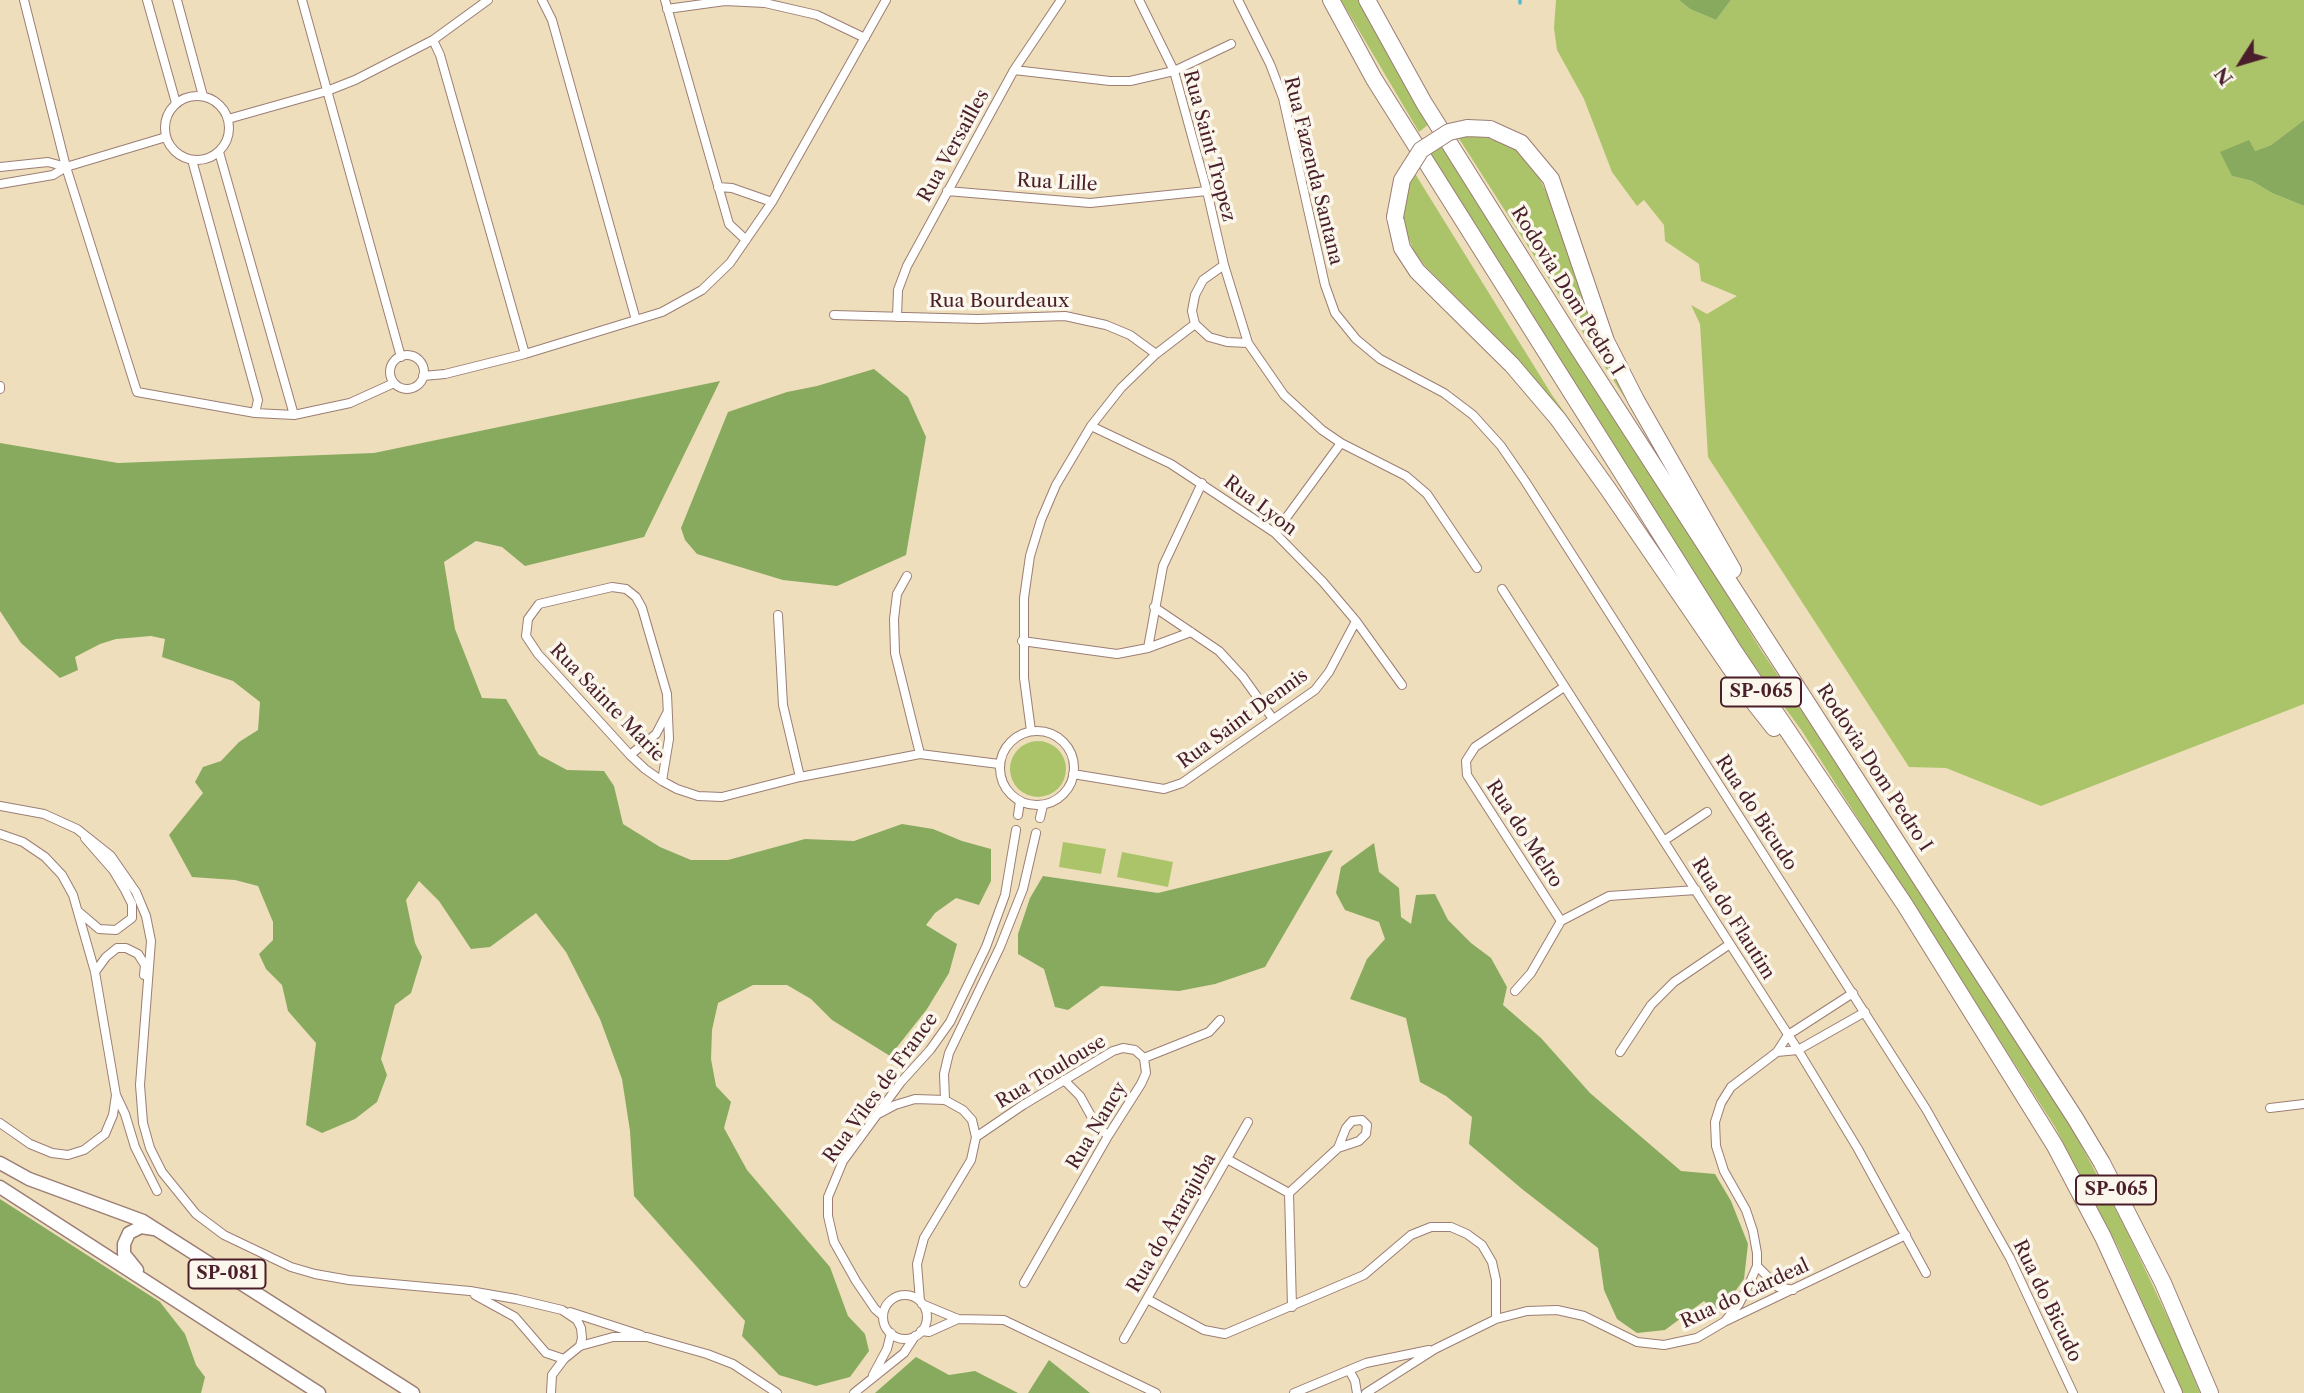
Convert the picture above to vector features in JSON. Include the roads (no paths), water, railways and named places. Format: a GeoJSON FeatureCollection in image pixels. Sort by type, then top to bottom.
{"type":"FeatureCollection","features":[{"type":"Feature","properties":{"kind":"highway","name":"SP-065"},"geometry":{"type":"LineString","coordinates":[[1331,0],[1374,79],[1425,163],[1734,651],[1971,1008],[2055,1146],[2103,1237],[2174,1393]]}},
{"type":"Feature","properties":{"kind":"highway","name":"Rodovia Dom Pedro I"},"geometry":{"type":"LineString","coordinates":[[1367,0],[1399,60],[1591,368],[2007,1010],[2102,1163],[2163,1283],[2210,1393]]}},
{"type":"Feature","properties":{"kind":"highway"},"geometry":{"type":"LineString","coordinates":[[1814,712],[1619,369],[1593,308],[1550,179],[1521,143],[1490,129],[1467,128],[1449,132],[1421,150],[1402,180],[1395,217],[1402,248],[1416,271],[1512,365],[1558,419],[1755,704],[1842,812]]}},
{"type":"Feature","properties":{"kind":"main road","name":"SP-081"},"geometry":{"type":"LineString","coordinates":[[0,1163],[29,1179],[143,1221],[410,1391]]}},
{"type":"Feature","properties":{"kind":"main road","name":"SP-081"},"geometry":{"type":"LineString","coordinates":[[0,1188],[144,1278],[319,1393]]}},
{"type":"Feature","properties":{"kind":"main road"},"geometry":{"type":"LineString","coordinates":[[144,1278],[124,1254],[124,1244],[129,1233],[141,1227],[158,1230]]}},
{"type":"Feature","properties":{"kind":"street"},"geometry":{"type":"LineString","coordinates":[[24,0],[66,167],[138,392],[254,413],[294,415],[349,403],[394,383]]}},
{"type":"Feature","properties":{"kind":"street"},"geometry":{"type":"LineString","coordinates":[[147,0],[176,103]]}},
{"type":"Feature","properties":{"kind":"street"},"geometry":{"type":"LineString","coordinates":[[177,0],[203,96]]}},
{"type":"Feature","properties":{"kind":"street"},"geometry":{"type":"LineString","coordinates":[[302,0],[401,357]]}},
{"type":"Feature","properties":{"kind":"street"},"geometry":{"type":"LineString","coordinates":[[228,118],[327,91],[381,68],[433,40],[488,0]]}},
{"type":"Feature","properties":{"kind":"street"},"geometry":{"type":"LineString","coordinates":[[542,0],[552,20],[636,320]]}},
{"type":"Feature","properties":{"kind":"street"},"geometry":{"type":"LineString","coordinates":[[423,376],[422,366],[416,358],[405,355],[391,368],[394,383],[403,388],[414,387],[423,376],[462,370],[525,354],[671,309],[702,290],[730,263],[772,202],[886,0]]}},
{"type":"Feature","properties":{"kind":"street","name":"Rua Versailles"},"geometry":{"type":"LineString","coordinates":[[897,317],[898,290],[907,266],[1014,71],[1061,0]]}},
{"type":"Feature","properties":{"kind":"street","name":"Rua Saint Tropez"},"geometry":{"type":"LineString","coordinates":[[1139,0],[1174,71],[1224,265],[1248,343],[1284,395],[1322,430],[1341,443],[1406,476],[1426,494],[1477,568]]}},
{"type":"Feature","properties":{"kind":"street","name":"Rua Fazenda Santana"},"geometry":{"type":"LineString","coordinates":[[1238,0],[1270,64],[1283,98],[1325,285],[1335,313]]}},
{"type":"Feature","properties":{"kind":"street"},"geometry":{"type":"LineString","coordinates":[[746,240],[729,225],[666,5],[726,1],[765,3],[817,15],[865,38]]}},
{"type":"Feature","properties":{"kind":"street"},"geometry":{"type":"LineString","coordinates":[[433,40],[440,55],[525,354]]}},
{"type":"Feature","properties":{"kind":"street"},"geometry":{"type":"LineString","coordinates":[[1014,71],[1130,81],[1174,71],[1231,44]]}},
{"type":"Feature","properties":{"kind":"street"},"geometry":{"type":"LineString","coordinates":[[188,96],[203,96],[216,101],[228,118],[228,140],[219,152],[207,159],[192,160],[173,149],[166,137],[167,115],[176,103],[188,96]]}},
{"type":"Feature","properties":{"kind":"street"},"geometry":{"type":"LineString","coordinates":[[0,184],[53,175],[66,167],[166,137]]}},
{"type":"Feature","properties":{"kind":"street"},"geometry":{"type":"LineString","coordinates":[[219,152],[294,415]]}},
{"type":"Feature","properties":{"kind":"street"},"geometry":{"type":"LineString","coordinates":[[192,160],[257,400],[254,413]]}},
{"type":"Feature","properties":{"kind":"street"},"geometry":{"type":"LineString","coordinates":[[0,167],[48,162],[66,167]]}},
{"type":"Feature","properties":{"kind":"street"},"geometry":{"type":"LineString","coordinates":[[718,187],[732,188],[772,202]]}},
{"type":"Feature","properties":{"kind":"street","name":"Rua Lille"},"geometry":{"type":"LineString","coordinates":[[947,191],[1090,203],[1207,191]]}},
{"type":"Feature","properties":{"kind":"street"},"geometry":{"type":"LineString","coordinates":[[1224,265],[1203,280],[1195,295],[1192,311],[1195,324],[1209,337],[1227,342],[1248,343]]}},
{"type":"Feature","properties":{"kind":"street","name":"Rua do Bicudo"},"geometry":{"type":"LineString","coordinates":[[1335,313],[1356,339],[1380,359],[1444,393],[1473,415],[1501,446],[1926,1109],[2004,1248],[2073,1393]]}},
{"type":"Feature","properties":{"kind":"street","name":"Rua Bourdeaux"},"geometry":{"type":"LineString","coordinates":[[834,315],[978,320],[1065,316],[1106,325],[1130,335],[1156,354]]}},
{"type":"Feature","properties":{"kind":"street"},"geometry":{"type":"LineString","coordinates":[[1031,731],[1022,641],[1024,598],[1030,556],[1037,532],[1056,485],[1091,426],[1121,388],[1156,354],[1195,324]]}},
{"type":"Feature","properties":{"kind":"street","name":"Rua Lyon"},"geometry":{"type":"LineString","coordinates":[[1091,426],[1171,464],[1275,533],[1323,582],[1356,621],[1402,685]]}},
{"type":"Feature","properties":{"kind":"street"},"geometry":{"type":"LineString","coordinates":[[1275,533],[1341,443]]}},
{"type":"Feature","properties":{"kind":"street"},"geometry":{"type":"LineString","coordinates":[[1149,648],[1163,566],[1202,483]]}},
{"type":"Feature","properties":{"kind":"street"},"geometry":{"type":"LineString","coordinates":[[907,576],[897,594],[894,620],[895,653],[920,754]]}},
{"type":"Feature","properties":{"kind":"street","name":"Rua Sainte Marie"},"geometry":{"type":"LineString","coordinates":[[663,781],[669,739],[667,694],[642,608],[635,597],[626,589],[612,587],[540,604],[528,618],[526,636],[538,654],[645,769],[663,781],[677,789],[698,796],[722,797],[800,776],[920,754],[999,764]]}},
{"type":"Feature","properties":{"kind":"street","name":"Rua do Flautim"},"geometry":{"type":"LineString","coordinates":[[1502,589],[1798,1051],[1858,1149],[1926,1273]]}},
{"type":"Feature","properties":{"kind":"street"},"geometry":{"type":"LineString","coordinates":[[1154,607],[1219,651],[1243,677],[1273,719]]}},
{"type":"Feature","properties":{"kind":"street"},"geometry":{"type":"LineString","coordinates":[[778,615],[783,705],[800,776]]}},
{"type":"Feature","properties":{"kind":"street","name":"Rua Saint Dennis"},"geometry":{"type":"LineString","coordinates":[[1073,774],[1164,789],[1182,783],[1315,690],[1329,672],[1356,621]]}},
{"type":"Feature","properties":{"kind":"street"},"geometry":{"type":"LineString","coordinates":[[1022,641],[1117,654],[1149,648],[1191,632]]}},
{"type":"Feature","properties":{"kind":"street","name":"Rua do Melro"},"geometry":{"type":"LineString","coordinates":[[1561,921],[1466,775],[1466,761],[1475,747],[1564,687]]}},
{"type":"Feature","properties":{"kind":"street"},"geometry":{"type":"LineString","coordinates":[[630,754],[656,734],[668,710]]}},
{"type":"Feature","properties":{"kind":"street"},"geometry":{"type":"LineString","coordinates":[[1031,731],[1048,733],[1063,742],[1072,757],[1073,774],[1066,791],[1052,802],[1043,805],[1020,801],[1004,786],[1000,775],[999,764],[1010,742],[1031,731]]}},
{"type":"Feature","properties":{"kind":"street"},"geometry":{"type":"LineString","coordinates":[[1018,815],[1020,801]]}},
{"type":"Feature","properties":{"kind":"street"},"geometry":{"type":"LineString","coordinates":[[1040,818],[1043,805]]}},
{"type":"Feature","properties":{"kind":"street"},"geometry":{"type":"LineString","coordinates":[[0,806],[37,812],[77,829],[111,856],[136,892],[150,928],[151,958],[140,1098],[146,1135],[162,1172],[196,1214],[225,1235],[291,1267],[349,1280],[470,1291],[562,1310],[733,1364],[777,1393]]}},
{"type":"Feature","properties":{"kind":"street"},"geometry":{"type":"LineString","coordinates":[[1665,841],[1707,812]]}},
{"type":"Feature","properties":{"kind":"street"},"geometry":{"type":"LineString","coordinates":[[77,829],[113,870],[132,904],[132,918],[116,930],[99,929],[79,912]]}},
{"type":"Feature","properties":{"kind":"street","name":"Rua Viles de France"},"geometry":{"type":"LineString","coordinates":[[883,1317],[869,1300],[834,1242],[828,1197],[843,1161],[901,1082],[930,1050],[950,1022],[986,947],[1005,895],[1016,830]]}},
{"type":"Feature","properties":{"kind":"street"},"geometry":{"type":"LineString","coordinates":[[0,834],[35,849],[55,866],[68,885],[79,912],[95,972],[116,1094],[135,1147],[157,1191]]}},
{"type":"Feature","properties":{"kind":"street","name":"Rua Viles de France"},"geometry":{"type":"LineString","coordinates":[[945,1100],[943,1074],[949,1054],[1000,947],[1023,889],[1036,834]]}},
{"type":"Feature","properties":{"kind":"street"},"geometry":{"type":"LineString","coordinates":[[1515,991],[1531,973],[1561,921],[1609,896],[1696,890]]}},
{"type":"Feature","properties":{"kind":"street"},"geometry":{"type":"LineString","coordinates":[[1620,1052],[1651,1005],[1674,982],[1730,944]]}},
{"type":"Feature","properties":{"kind":"street"},"geometry":{"type":"LineString","coordinates":[[95,972],[117,948],[126,948],[138,954],[145,965],[142,988],[144,1034]]}},
{"type":"Feature","properties":{"kind":"street"},"geometry":{"type":"LineString","coordinates":[[1724,1322],[1739,1304],[1757,1266],[1757,1254],[1750,1221],[1724,1171],[1716,1146],[1715,1122],[1721,1103],[1731,1087],[1777,1052],[1788,1035],[1853,993]]}},
{"type":"Feature","properties":{"kind":"street"},"geometry":{"type":"LineString","coordinates":[[1777,1052],[1798,1051],[1865,1012]]}},
{"type":"Feature","properties":{"kind":"street"},"geometry":{"type":"LineString","coordinates":[[1144,1058],[1209,1032],[1220,1020]]}},
{"type":"Feature","properties":{"kind":"street","name":"Rua Toulouse"},"geometry":{"type":"LineString","coordinates":[[976,1137],[1023,1105],[1114,1051],[1123,1048],[1135,1049],[1144,1058]]}},
{"type":"Feature","properties":{"kind":"street","name":"Rua Nancy"},"geometry":{"type":"LineString","coordinates":[[1024,1283],[1141,1084],[1146,1073],[1144,1058]]}},
{"type":"Feature","properties":{"kind":"street"},"geometry":{"type":"LineString","coordinates":[[1064,1080],[1080,1096],[1095,1123],[1108,1136]]}},
{"type":"Feature","properties":{"kind":"street"},"geometry":{"type":"LineString","coordinates":[[0,1123],[30,1144],[52,1153],[68,1155],[85,1150],[105,1134],[113,1115],[116,1094]]}},
{"type":"Feature","properties":{"kind":"street"},"geometry":{"type":"LineString","coordinates":[[854,1393],[904,1353],[927,1317],[921,1302],[917,1265],[924,1238],[971,1160],[976,1137],[972,1120],[963,1110],[945,1100],[915,1099],[895,1105],[877,1115]]}},
{"type":"Feature","properties":{"kind":"street"},"geometry":{"type":"LineString","coordinates":[[2270,1108],[2304,1104]]}},
{"type":"Feature","properties":{"kind":"street","name":"Rua do Ararajuba"},"geometry":{"type":"LineString","coordinates":[[1124,1339],[1248,1122]]}},
{"type":"Feature","properties":{"kind":"street"},"geometry":{"type":"LineString","coordinates":[[1292,1307],[1289,1193],[1338,1148]]}},
{"type":"Feature","properties":{"kind":"street"},"geometry":{"type":"LineString","coordinates":[[1227,1160],[1289,1193]]}},
{"type":"Feature","properties":{"kind":"street"},"geometry":{"type":"LineString","coordinates":[[1147,1299],[1204,1330],[1225,1334],[1364,1275],[1411,1235],[1431,1227],[1451,1227],[1482,1245],[1492,1262],[1496,1280],[1496,1320]]}},
{"type":"Feature","properties":{"kind":"street","name":"Rua do Cardeal"},"geometry":{"type":"LineString","coordinates":[[1435,1349],[1496,1320],[1527,1311],[1557,1310],[1584,1316],[1637,1342],[1664,1345],[1697,1338],[1724,1322],[1906,1235]]}},
{"type":"Feature","properties":{"kind":"street"},"geometry":{"type":"LineString","coordinates":[[1757,1266],[1778,1287],[1793,1290]]}},
{"type":"Feature","properties":{"kind":"street"},"geometry":{"type":"LineString","coordinates":[[470,1291],[515,1317],[546,1353],[564,1359]]}},
{"type":"Feature","properties":{"kind":"street"},"geometry":{"type":"LineString","coordinates":[[958,1319],[929,1332],[903,1339],[891,1333],[883,1322],[887,1304],[902,1295],[912,1296],[958,1319],[1004,1320],[1156,1393]]}},
{"type":"Feature","properties":{"kind":"street"},"geometry":{"type":"LineString","coordinates":[[562,1310],[577,1320],[581,1328],[580,1346]]}},
{"type":"Feature","properties":{"kind":"street"},"geometry":{"type":"LineString","coordinates":[[870,1381],[887,1349],[891,1333]]}},
{"type":"Feature","properties":{"kind":"street"},"geometry":{"type":"LineString","coordinates":[[551,1393],[552,1375],[564,1359],[580,1346],[613,1337],[647,1337]]}},
{"type":"Feature","properties":{"kind":"street"},"geometry":{"type":"LineString","coordinates":[[1299,1392],[1366,1363],[1435,1349]]}},
{"type":"Feature","properties":{"kind":"street"},"geometry":{"type":"LineString","coordinates":[[1366,1393],[1435,1349]]}},
{"type":"Feature","properties":{"kind":"street"},"geometry":{"type":"LineString","coordinates":[[1349,1370],[1357,1393]]}}]}
